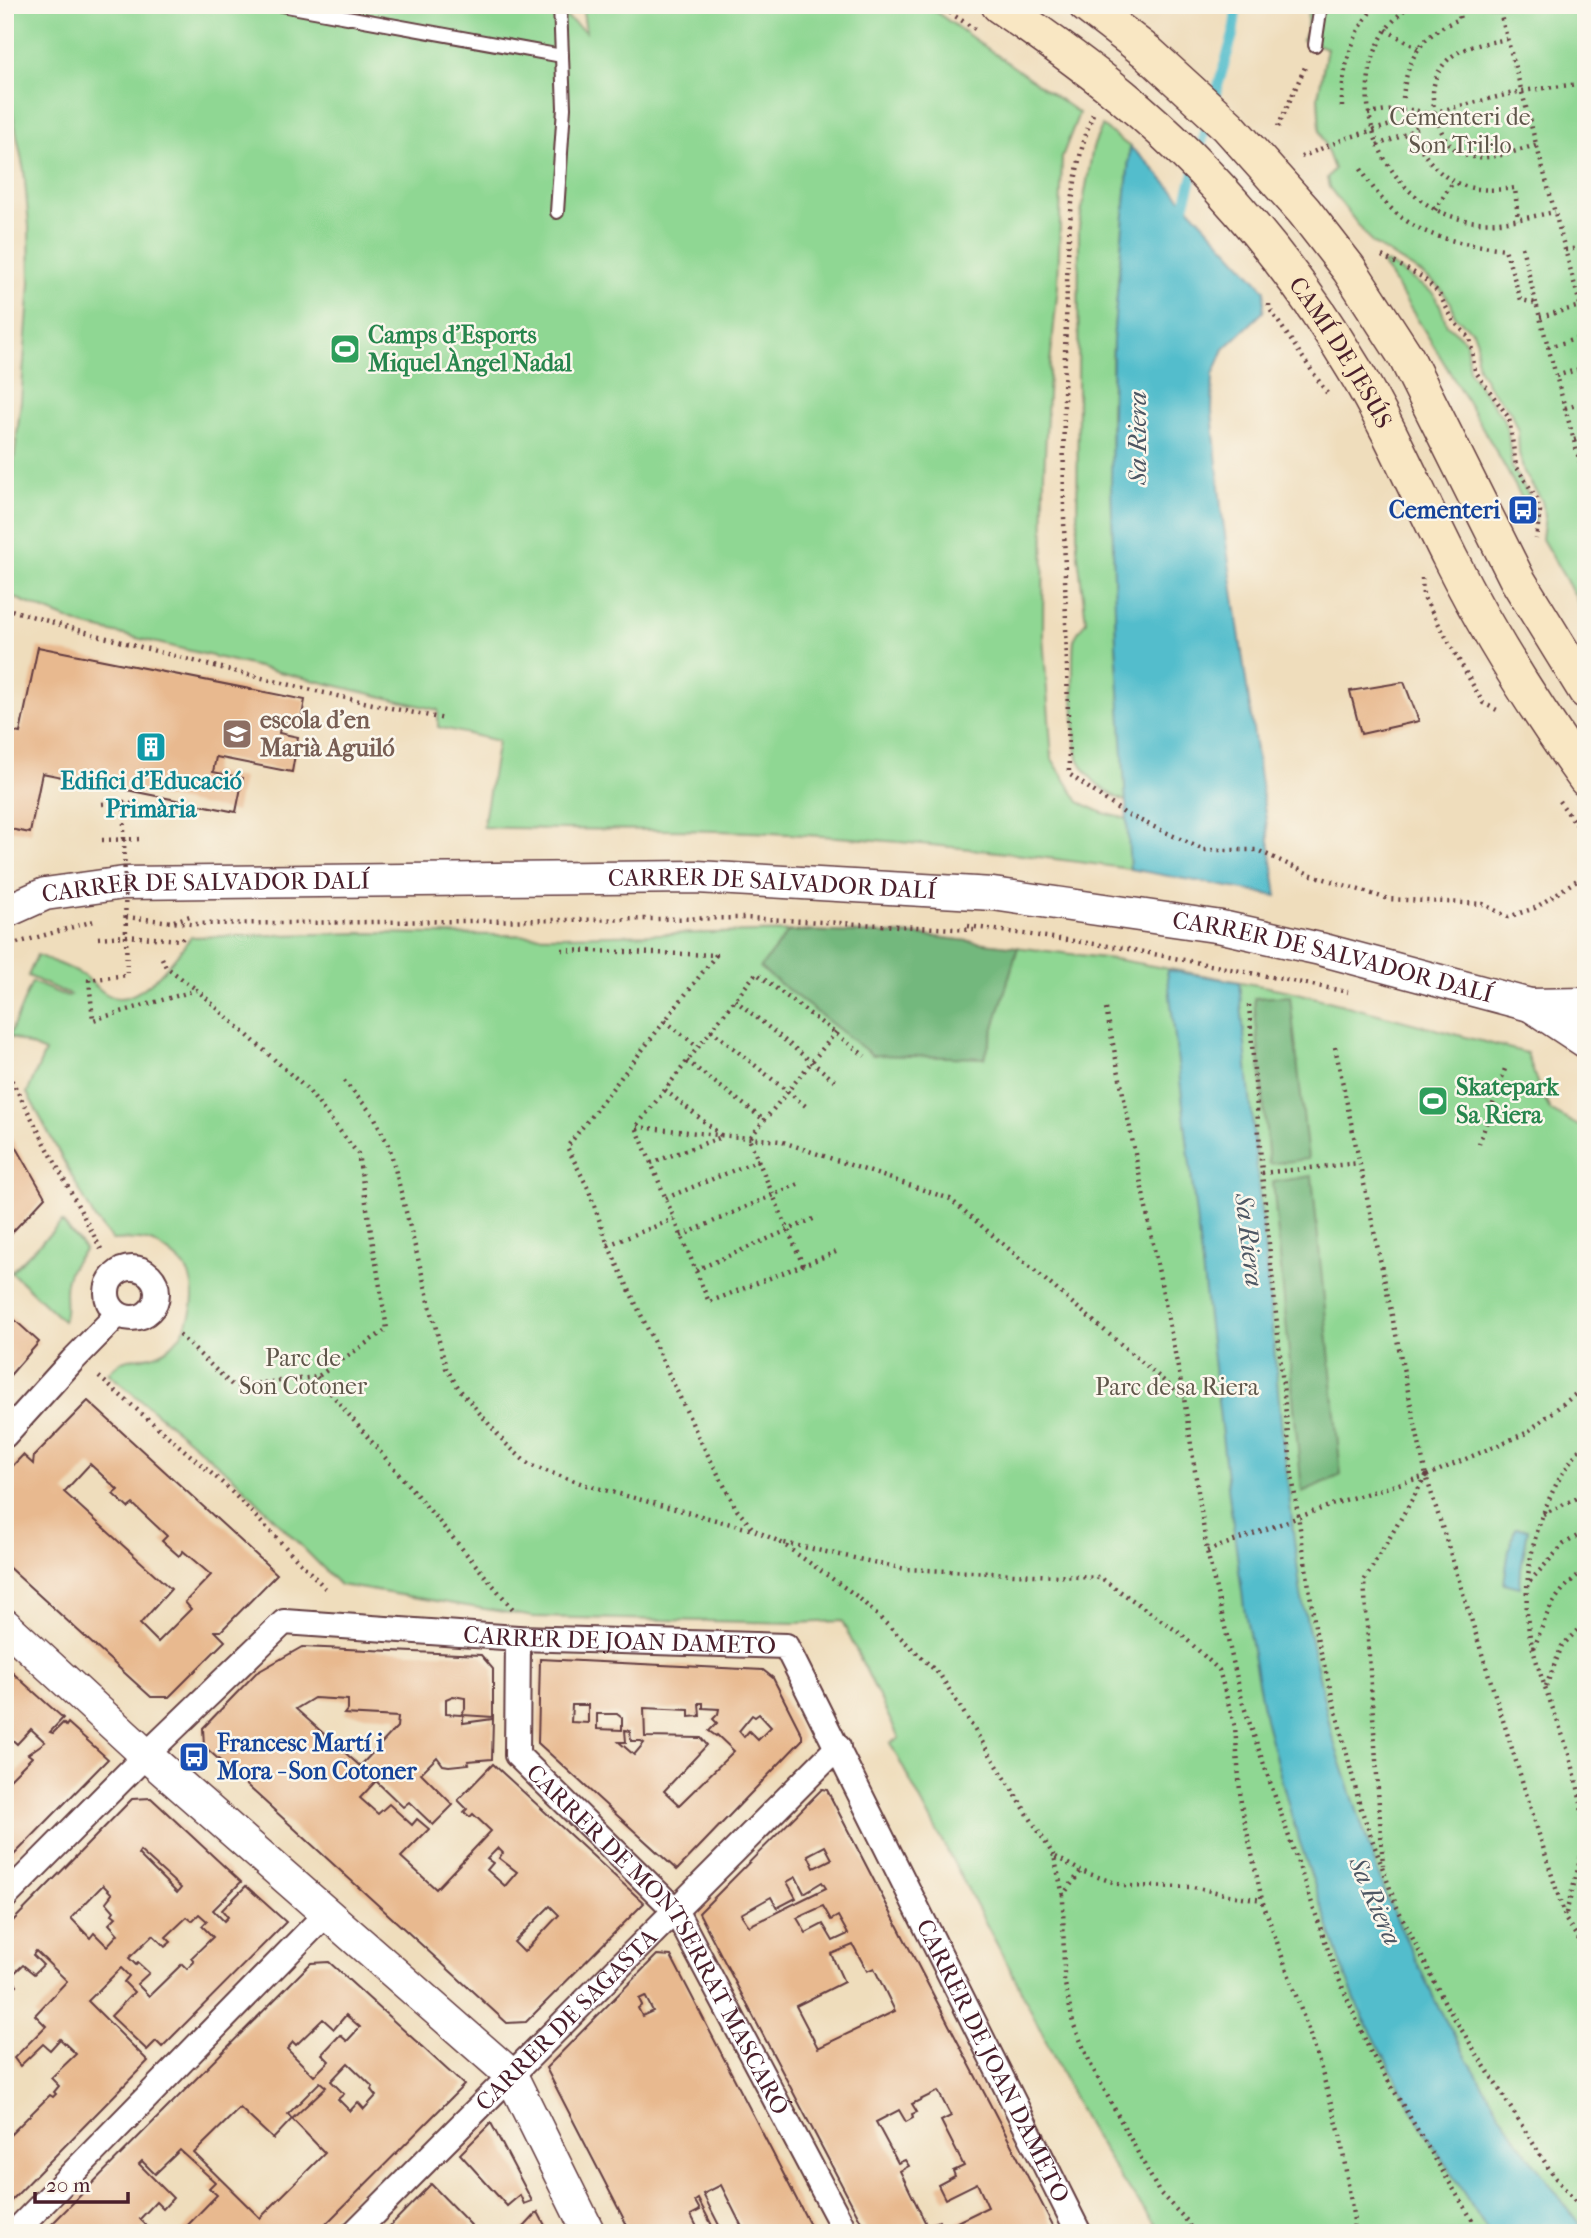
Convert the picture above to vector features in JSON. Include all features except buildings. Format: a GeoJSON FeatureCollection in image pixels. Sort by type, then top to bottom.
{"type":"FeatureCollection","features":[{"type":"Feature","properties":{"kind":"main road","name":"CAMÍ DE JESÚS"},"geometry":{"type":"LineString","coordinates":[[999,5],[1116,92],[1197,165],[1239,209],[1276,255],[1354,369],[1388,430],[1483,621],[1518,681],[1586,779]]}},
{"type":"Feature","properties":{"kind":"main road","name":"CAMÍ DE JESÚS"},"geometry":{"type":"LineString","coordinates":[[1086,5],[1147,52],[1203,102],[1262,162],[1328,240],[1388,328],[1440,422],[1517,579],[1586,691]]}},
{"type":"Feature","properties":{"kind":"street","name":"CARRER DE SALVADOR DALÍ"},"geometry":{"type":"LineString","coordinates":[[5,912],[45,894],[124,883],[697,877],[993,894],[1222,927],[1320,949],[1530,1005],[1586,1004]]}},
{"type":"Feature","properties":{"kind":"street","name":"CARRER DE SALVADOR DALÍ"},"geometry":{"type":"LineString","coordinates":[[1530,1005],[1586,1042]]}},
{"type":"Feature","properties":{"kind":"street"},"geometry":{"type":"LineString","coordinates":[[5,1435],[118,1314]]}},
{"type":"Feature","properties":{"kind":"street","name":"CARRER DE JOAN DAMETO"},"geometry":{"type":"LineString","coordinates":[[5,1897],[146,1755],[284,1622],[518,1627],[786,1646],[1079,2233]]}},
{"type":"Feature","properties":{"kind":"street"},"geometry":{"type":"LineString","coordinates":[[5,1625],[146,1755],[510,2075],[589,2233]]}},
{"type":"Feature","properties":{"kind":"street","name":"CARRER DE MONTSERRAT MASCARÓ"},"geometry":{"type":"LineString","coordinates":[[518,1627],[517,1755],[676,1910],[846,2233]]}},
{"type":"Feature","properties":{"kind":"street","name":"CARRER DE SAGASTA"},"geometry":{"type":"LineString","coordinates":[[354,2233],[838,1747]]}},
{"type":"Feature","properties":{"kind":"street"},"geometry":{"type":"LineString","coordinates":[[14,2233],[326,1914]]}},
{"type":"Feature","properties":{"kind":"lane"},"geometry":{"type":"LineString","coordinates":[[281,5],[562,56]]}},
{"type":"Feature","properties":{"kind":"lane"},"geometry":{"type":"LineString","coordinates":[[557,212],[564,108],[560,5]]}},
{"type":"Feature","properties":{"kind":"lane"},"geometry":{"type":"LineString","coordinates":[[1315,45],[1321,5]]}},
{"type":"Feature","properties":{"kind":"path"},"geometry":{"type":"LineString","coordinates":[[1342,107],[1351,48],[1358,29],[1376,5]]}},
{"type":"Feature","properties":{"kind":"path"},"geometry":{"type":"LineString","coordinates":[[1409,5],[1386,30],[1370,69],[1368,114],[1377,145],[1390,170],[1421,201],[1436,210],[1468,221],[1481,223],[1518,220],[1555,212]]}},
{"type":"Feature","properties":{"kind":"path"},"geometry":{"type":"LineString","coordinates":[[1403,98],[1408,69],[1418,48],[1437,30],[1460,19],[1455,5]]}},
{"type":"Feature","properties":{"kind":"path"},"geometry":{"type":"LineString","coordinates":[[1498,5],[1586,326]]}},
{"type":"Feature","properties":{"kind":"path"},"geometry":{"type":"LineString","coordinates":[[1386,30],[1418,48]]}},
{"type":"Feature","properties":{"kind":"path"},"geometry":{"type":"LineString","coordinates":[[1507,39],[1466,49],[1446,62],[1439,70],[1435,82],[1433,93],[1436,112],[1446,139],[1465,156],[1489,157],[1536,145]]}},
{"type":"Feature","properties":{"kind":"path"},"geometry":{"type":"LineString","coordinates":[[1278,127],[1315,45]]}},
{"type":"Feature","properties":{"kind":"path"},"geometry":{"type":"LineString","coordinates":[[1368,114],[1394,110],[1427,114],[1522,91],[1586,83]]}},
{"type":"Feature","properties":{"kind":"path"},"geometry":{"type":"LineString","coordinates":[[1116,92],[1096,108],[1085,135],[1071,207],[1062,417],[1069,774],[1124,813],[1204,850],[1257,850],[1309,874],[1388,899],[1483,904],[1508,917],[1535,908],[1586,874]]}},
{"type":"Feature","properties":{"kind":"path"},"geometry":{"type":"LineString","coordinates":[[1377,145],[1423,122],[1427,114]]}},
{"type":"Feature","properties":{"kind":"path"},"geometry":{"type":"LineString","coordinates":[[1301,157],[1394,124]]}},
{"type":"Feature","properties":{"kind":"path"},"geometry":{"type":"LineString","coordinates":[[1418,144],[1433,166],[1453,182],[1474,189],[1514,188],[1518,220]]}},
{"type":"Feature","properties":{"kind":"path"},"geometry":{"type":"LineString","coordinates":[[1361,170],[1401,219],[1436,237],[1504,250],[1521,300],[1536,303]]}},
{"type":"Feature","properties":{"kind":"path"},"geometry":{"type":"LineString","coordinates":[[1436,210],[1453,182]]}},
{"type":"Feature","properties":{"kind":"path"},"geometry":{"type":"LineString","coordinates":[[1522,247],[1586,484]]}},
{"type":"Feature","properties":{"kind":"path"},"geometry":{"type":"LineString","coordinates":[[1565,250],[1586,247]]}},
{"type":"Feature","properties":{"kind":"path"},"geometry":{"type":"LineString","coordinates":[[1372,251],[1422,277],[1438,292],[1454,322],[1470,338],[1475,371],[1508,418],[1516,466],[1537,499],[1541,511],[1536,539]]}},
{"type":"Feature","properties":{"kind":"path"},"geometry":{"type":"LineString","coordinates":[[1540,317],[1580,306]]}},
{"type":"Feature","properties":{"kind":"path"},"geometry":{"type":"LineString","coordinates":[[1548,347],[1586,337]]}},
{"type":"Feature","properties":{"kind":"path"},"geometry":{"type":"LineString","coordinates":[[1556,376],[1586,367]]}},
{"type":"Feature","properties":{"kind":"path"},"geometry":{"type":"LineString","coordinates":[[1565,408],[1586,403]]}},
{"type":"Feature","properties":{"kind":"path"},"geometry":{"type":"LineString","coordinates":[[1574,440],[1586,437]]}},
{"type":"Feature","properties":{"kind":"path"},"geometry":{"type":"LineString","coordinates":[[5,608],[184,659],[445,719]]}},
{"type":"Feature","properties":{"kind":"path"},"geometry":{"type":"LineString","coordinates":[[102,804],[124,802],[147,808]]}},
{"type":"Feature","properties":{"kind":"path"},"geometry":{"type":"LineString","coordinates":[[124,802],[127,975],[89,980],[93,1020],[197,990]]}},
{"type":"Feature","properties":{"kind":"path"},"geometry":{"type":"LineString","coordinates":[[102,840],[144,839]]}},
{"type":"Feature","properties":{"kind":"path"},"geometry":{"type":"LineString","coordinates":[[740,911],[812,915]]}},
{"type":"Feature","properties":{"kind":"path"},"geometry":{"type":"LineString","coordinates":[[174,921],[191,915],[205,915]]}},
{"type":"Feature","properties":{"kind":"path"},"geometry":{"type":"LineString","coordinates":[[114,916],[191,924],[746,918],[989,930]]}},
{"type":"Feature","properties":{"kind":"path"},"geometry":{"type":"LineString","coordinates":[[5,950],[17,943],[102,919]]}},
{"type":"Feature","properties":{"kind":"path"},"geometry":{"type":"LineString","coordinates":[[922,920],[1123,948],[1322,986]]}},
{"type":"Feature","properties":{"kind":"path"},"geometry":{"type":"LineString","coordinates":[[97,937],[181,940],[186,934]]}},
{"type":"Feature","properties":{"kind":"path"},"geometry":{"type":"LineString","coordinates":[[562,950],[716,955],[567,1147],[588,1188],[608,1245],[701,1442],[737,1510],[754,1530]]}},
{"type":"Feature","properties":{"kind":"path"},"geometry":{"type":"LineString","coordinates":[[162,958],[166,967],[197,990],[307,1089],[358,1154],[387,1329],[317,1377],[233,1385],[177,1333]]}},
{"type":"Feature","properties":{"kind":"path"},"geometry":{"type":"LineString","coordinates":[[636,1127],[756,973],[865,1056]]}},
{"type":"Feature","properties":{"kind":"path"},"geometry":{"type":"LineString","coordinates":[[735,1000],[835,1081]]}},
{"type":"Feature","properties":{"kind":"path"},"geometry":{"type":"LineString","coordinates":[[1249,1005],[1262,1173],[1292,1476],[1317,1633],[1360,1806],[1395,1905],[1446,2006],[1553,2175],[1586,2214]]}},
{"type":"Feature","properties":{"kind":"path"},"geometry":{"type":"LineString","coordinates":[[1106,1009],[1184,1398],[1208,1551],[1243,1704],[1335,1970],[1370,2051],[1480,2233]]}},
{"type":"Feature","properties":{"kind":"path"},"geometry":{"type":"LineString","coordinates":[[665,1021],[698,1047]]}},
{"type":"Feature","properties":{"kind":"path"},"geometry":{"type":"LineString","coordinates":[[711,1030],[808,1108]]}},
{"type":"Feature","properties":{"kind":"path"},"geometry":{"type":"LineString","coordinates":[[749,1139],[836,1032]]}},
{"type":"Feature","properties":{"kind":"path"},"geometry":{"type":"LineString","coordinates":[[1335,1047],[1426,1476],[1565,1916],[1586,1951]]}},
{"type":"Feature","properties":{"kind":"path"},"geometry":{"type":"LineString","coordinates":[[687,1061],[765,1120]]}},
{"type":"Feature","properties":{"kind":"path"},"geometry":{"type":"LineString","coordinates":[[1479,1144],[1506,1066]]}},
{"type":"Feature","properties":{"kind":"path"},"geometry":{"type":"LineString","coordinates":[[5,1068],[102,1251]]}},
{"type":"Feature","properties":{"kind":"path"},"geometry":{"type":"LineString","coordinates":[[344,1081],[374,1116],[390,1149],[446,1368],[460,1390],[505,1443],[529,1465],[586,1485],[754,1530],[780,1542],[858,1597],[940,1675],[1054,1856],[1063,1895],[1065,1979],[1073,2023],[1091,2065],[1160,2192],[1187,2221],[1193,2233]]}},
{"type":"Feature","properties":{"kind":"path"},"geometry":{"type":"LineString","coordinates":[[665,1090],[723,1136]]}},
{"type":"Feature","properties":{"kind":"path"},"geometry":{"type":"LineString","coordinates":[[636,1127],[780,1141],[950,1199],[1184,1398]]}},
{"type":"Feature","properties":{"kind":"path"},"geometry":{"type":"LineString","coordinates":[[636,1127],[709,1302],[836,1252]]}},
{"type":"Feature","properties":{"kind":"path"},"geometry":{"type":"LineString","coordinates":[[651,1163],[723,1136]]}},
{"type":"Feature","properties":{"kind":"path"},"geometry":{"type":"LineString","coordinates":[[749,1139],[803,1265]]}},
{"type":"Feature","properties":{"kind":"path"},"geometry":{"type":"LineString","coordinates":[[666,1198],[758,1160]]}},
{"type":"Feature","properties":{"kind":"path"},"geometry":{"type":"LineString","coordinates":[[1262,1173],[1359,1163]]}},
{"type":"Feature","properties":{"kind":"path"},"geometry":{"type":"LineString","coordinates":[[681,1236],[800,1183]]}},
{"type":"Feature","properties":{"kind":"path"},"geometry":{"type":"LineString","coordinates":[[696,1270],[818,1217]]}},
{"type":"Feature","properties":{"kind":"path"},"geometry":{"type":"LineString","coordinates":[[608,1245],[674,1219]]}},
{"type":"Feature","properties":{"kind":"path"},"geometry":{"type":"LineString","coordinates":[[99,1377],[226,1486],[328,1591]]}},
{"type":"Feature","properties":{"kind":"path"},"geometry":{"type":"LineString","coordinates":[[317,1377],[518,1627]]}},
{"type":"Feature","properties":{"kind":"path"},"geometry":{"type":"LineString","coordinates":[[1208,1551],[1345,1500],[1426,1476],[1526,1433],[1586,1386]]}},
{"type":"Feature","properties":{"kind":"path"},"geometry":{"type":"LineString","coordinates":[[1565,1916],[1583,1851],[1582,1814],[1569,1750],[1534,1649],[1526,1603],[1534,1541],[1547,1500],[1586,1442]]}},
{"type":"Feature","properties":{"kind":"path"},"geometry":{"type":"LineString","coordinates":[[1384,1873],[1364,1581],[1426,1476]]}},
{"type":"Feature","properties":{"kind":"path"},"geometry":{"type":"LineString","coordinates":[[1542,1514],[1586,1494]]}},
{"type":"Feature","properties":{"kind":"path"},"geometry":{"type":"LineString","coordinates":[[1529,1581],[1564,1544],[1586,1531]]}},
{"type":"Feature","properties":{"kind":"path"},"geometry":{"type":"LineString","coordinates":[[780,1542],[905,1569],[1101,1577],[1181,1634],[1219,1670],[1235,1727],[1241,1804],[1262,1900],[1316,2052],[1340,2134],[1354,2221],[1353,2233]]}},
{"type":"Feature","properties":{"kind":"path"},"geometry":{"type":"LineString","coordinates":[[1534,1649],[1550,1604],[1565,1586],[1586,1569]]}},
{"type":"Feature","properties":{"kind":"path"},"geometry":{"type":"LineString","coordinates":[[1546,1686],[1562,1646],[1586,1621]]}},
{"type":"Feature","properties":{"kind":"path"},"geometry":{"type":"LineString","coordinates":[[1054,1856],[1081,1871],[1124,1886],[1194,1887],[1262,1900]]}},
{"type":"Feature","properties":{"kind":"path"},"geometry":{"type":"LineString","coordinates":[[1063,1895],[1081,1871]]}},
{"type":"Feature","properties":{"kind":"green space"},"geometry":{"type":"Polygon","coordinates":[[[5,5],[550,5],[586,32],[582,5],[926,5],[1079,113],[1062,157],[1058,286],[1049,374],[1044,474],[1043,636],[1052,759],[1079,802],[1103,813],[1128,819],[1130,869],[951,847],[770,833],[483,827],[498,741],[438,727],[438,710],[82,625],[5,594],[5,540],[21,400],[30,283],[24,171],[5,61],[5,5]]]}},
{"type":"Feature","properties":{"kind":"green space","name":"Cementeri de Son Tril·lo"},"geometry":{"type":"Polygon","coordinates":[[[1308,5],[1586,5],[1586,629],[1576,597],[1542,539],[1545,516],[1542,501],[1524,472],[1519,453],[1518,431],[1510,411],[1488,386],[1478,367],[1477,342],[1473,331],[1455,317],[1451,303],[1439,287],[1372,243],[1329,187],[1327,178],[1334,169],[1320,131],[1318,97],[1327,48],[1302,40],[1307,30],[1308,5]]]}},
{"type":"Feature","properties":{"kind":"green space"},"geometry":{"type":"Polygon","coordinates":[[[1102,126],[1130,147],[1113,340],[1111,416],[1116,643],[1127,802],[1099,786],[1088,774],[1079,760],[1075,738],[1074,640],[1086,621],[1077,547],[1079,226],[1093,147],[1102,126]]]}},
{"type":"Feature","properties":{"kind":"green space"},"geometry":{"type":"Polygon","coordinates":[[[1382,263],[1388,263],[1433,293],[1447,325],[1466,341],[1469,371],[1503,418],[1508,432],[1512,468],[1531,499],[1536,516],[1535,523],[1461,392],[1382,263]]]}},
{"type":"Feature","properties":{"kind":"green space","name":"Parc de sa Riera"},"geometry":{"type":"Polygon","coordinates":[[[803,931],[919,935],[1120,960],[1290,991],[1527,1053],[1541,1094],[1550,1110],[1586,1130],[1586,2233],[1162,2233],[1121,2179],[1087,2125],[1017,1982],[890,1743],[899,1738],[842,1621],[795,1623],[534,1617],[340,1585],[233,1477],[108,1373],[124,1360],[160,1353],[175,1341],[190,1316],[192,1284],[184,1266],[164,1249],[141,1240],[112,1240],[95,1219],[27,1093],[45,1052],[9,1036],[32,982],[68,997],[70,995],[28,976],[37,955],[82,975],[112,997],[123,998],[146,987],[157,978],[191,937],[361,933],[562,936],[803,931]]]}},
{"type":"Feature","properties":{"kind":"green space"},"geometry":{"type":"Polygon","coordinates":[[[788,932],[919,935],[1018,947],[985,1058],[872,1055],[760,968],[788,932]]]}},
{"type":"Feature","properties":{"kind":"green space"},"geometry":{"type":"Polygon","coordinates":[[[1290,996],[1308,1159],[1269,1164],[1254,998],[1290,996]]]}},
{"type":"Feature","properties":{"kind":"green space"},"geometry":{"type":"Polygon","coordinates":[[[1312,1176],[1341,1475],[1302,1492],[1273,1182],[1312,1176]]]}},
{"type":"Feature","properties":{"kind":"green space"},"geometry":{"type":"Polygon","coordinates":[[[62,1222],[85,1249],[68,1274],[63,1321],[11,1272],[62,1222]]]}},
{"type":"Feature","properties":{"kind":"water"},"geometry":{"type":"Polygon","coordinates":[[[1130,147],[1148,163],[1265,290],[1263,312],[1224,349],[1213,375],[1212,411],[1221,507],[1277,896],[1130,869],[1116,643],[1111,484],[1113,340],[1130,147]]]}},
{"type":"Feature","properties":{"kind":"water"},"geometry":{"type":"Polygon","coordinates":[[[1167,970],[1239,982],[1294,1540],[1301,1595],[1332,1736],[1386,1897],[1439,2009],[1517,2140],[1586,2233],[1489,2233],[1420,2124],[1359,2009],[1294,1825],[1265,1719],[1244,1607],[1167,970]]]}},
{"type":"Feature","properties":{"kind":"water"},"geometry":{"type":"Polygon","coordinates":[[[1515,1528],[1528,1529],[1520,1587],[1504,1583],[1515,1528]]]}},
{"type":"Feature","properties":{"kind":"waterway","name":"Sa Riera"},"geometry":{"type":"LineString","coordinates":[[1213,103],[1233,35],[1237,5]]}},
{"type":"Feature","properties":{"kind":"waterway","name":"Sa Riera"},"geometry":{"type":"LineString","coordinates":[[1198,157],[1209,118]]}},
{"type":"Feature","properties":{"kind":"waterway","name":"Sa Riera"},"geometry":{"type":"LineString","coordinates":[[1182,214],[1194,172]]}},
{"type":"Feature","properties":{"kind":"place","name":"Camps d'Esports Miquel Àngel Nadal"},"geometry":{"type":"Point","coordinates":[345,349]}},
{"type":"Feature","properties":{"kind":"place","name":"Cementeri"},"geometry":{"type":"Point","coordinates":[1523,510]}},
{"type":"Feature","properties":{"kind":"place","name":"escola d'en Marià Aguiló"},"geometry":{"type":"Point","coordinates":[237,734]}},
{"type":"Feature","properties":{"kind":"place","name":"Edifici d'Educació Primària"},"geometry":{"type":"Point","coordinates":[151,747]}},
{"type":"Feature","properties":{"kind":"place","name":"Skatepark Sa Riera"},"geometry":{"type":"Point","coordinates":[1433,1101]}},
{"type":"Feature","properties":{"kind":"place","name":"Francesc Martí i Mora - Son Cotoner"},"geometry":{"type":"Point","coordinates":[194,1757]}},
{"type":"Feature","properties":{"kind":"park label","name":"Parc de Son Cotoner"},"geometry":{"type":"Point","coordinates":[303,1372]}}]}
